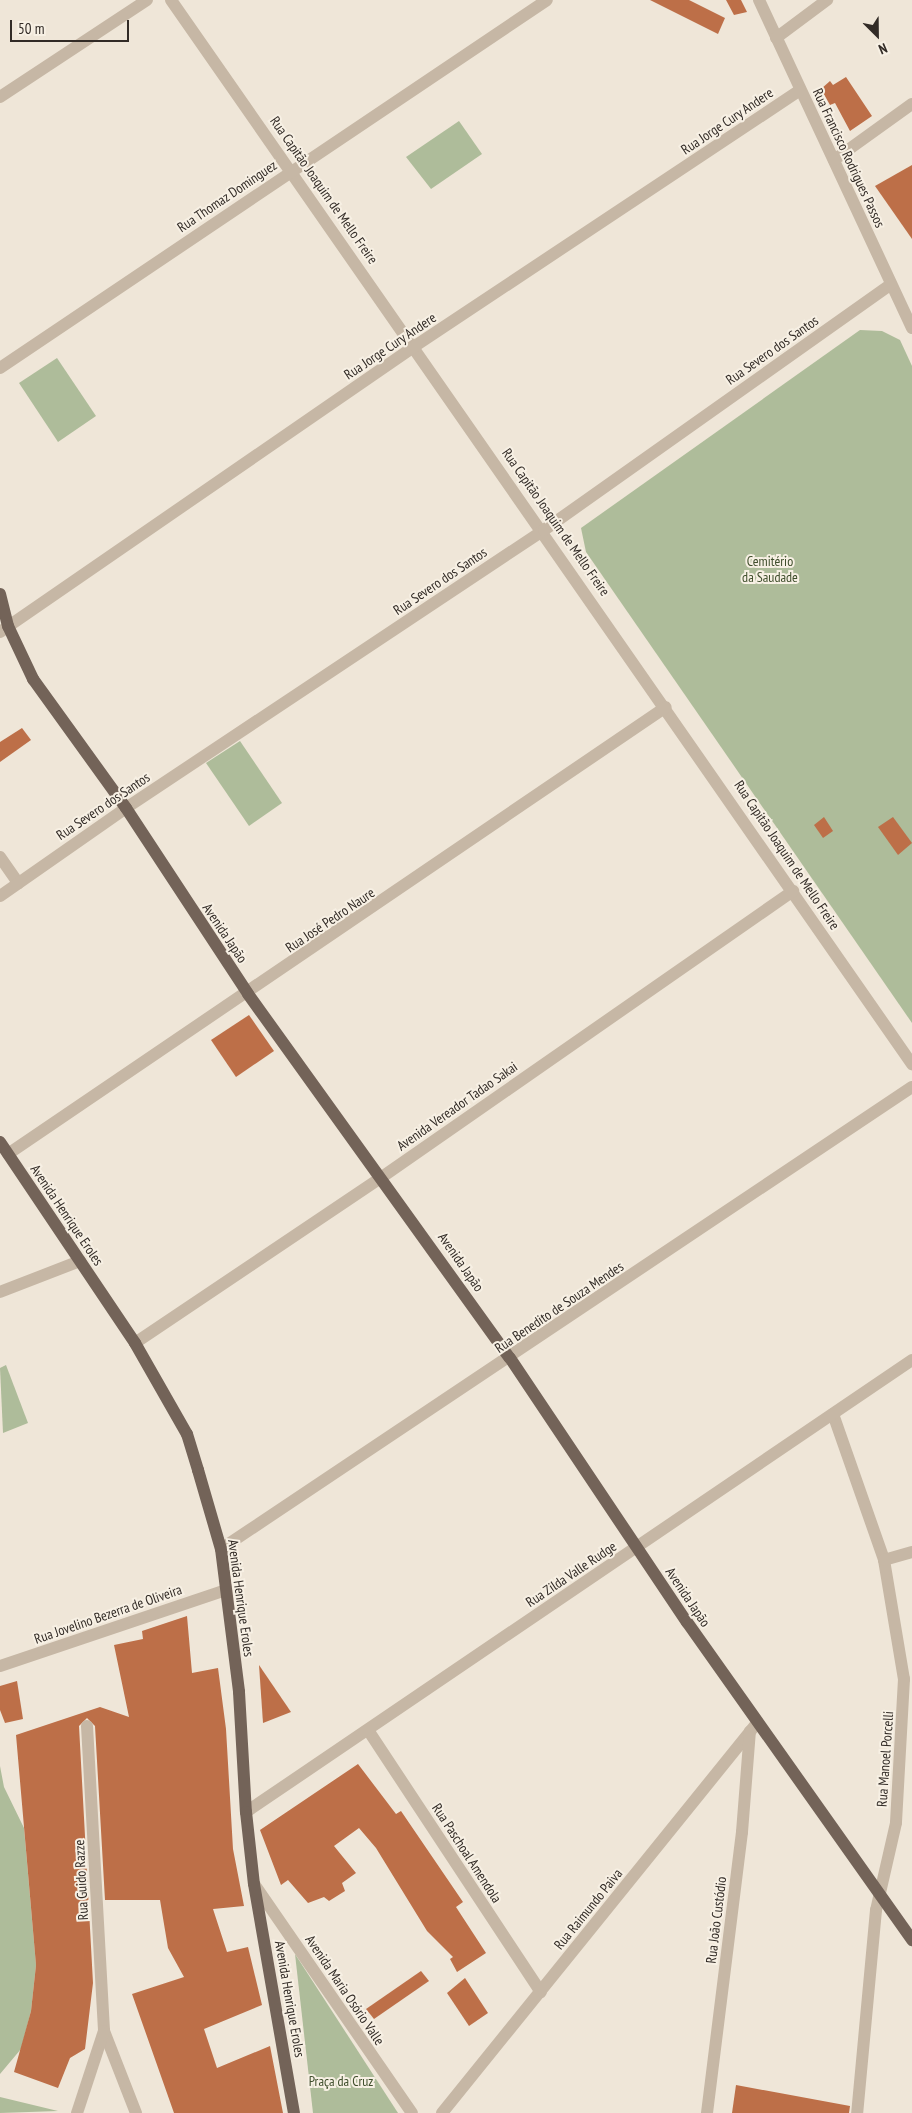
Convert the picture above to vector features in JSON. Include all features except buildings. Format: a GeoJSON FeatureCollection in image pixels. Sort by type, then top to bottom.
{"type":"FeatureCollection","features":[{"type":"Feature","properties":{"kind":"main road","name":"Avenida Japão"},"geometry":{"type":"LineString","coordinates":[[0,594],[4,629],[33,679],[126,808],[248,994],[382,1177],[510,1358],[753,1727],[880,1891],[912,1940]]}},
{"type":"Feature","properties":{"kind":"main road","name":"Avenida Henrique Eroles"},"geometry":{"type":"LineString","coordinates":[[0,1142],[135,1343],[187,1434],[221,1549],[239,1692],[246,1812],[254,1884],[294,2113]]}},
{"type":"Feature","properties":{"kind":"street"},"geometry":{"type":"LineString","coordinates":[[0,97],[147,0]]}},
{"type":"Feature","properties":{"kind":"street","name":"Rua Capitão Joaquim de Mello Freire"},"geometry":{"type":"LineString","coordinates":[[171,0],[544,530],[912,1064]]}},
{"type":"Feature","properties":{"kind":"street","name":"Rua Thomaz Dominguez"},"geometry":{"type":"LineString","coordinates":[[0,368],[546,0]]}},
{"type":"Feature","properties":{"kind":"street","name":"Rua Francisco Rodrigues Passos"},"geometry":{"type":"LineString","coordinates":[[759,0],[912,328]]}},
{"type":"Feature","properties":{"kind":"street"},"geometry":{"type":"LineString","coordinates":[[776,38],[827,0]]}},
{"type":"Feature","properties":{"kind":"street","name":"Rua Jorge Cury Andere"},"geometry":{"type":"LineString","coordinates":[[4,629],[415,346],[800,90]]}},
{"type":"Feature","properties":{"kind":"street"},"geometry":{"type":"LineString","coordinates":[[834,160],[912,104]]}},
{"type":"Feature","properties":{"kind":"street","name":"Rua Severo dos Santos"},"geometry":{"type":"LineString","coordinates":[[0,896],[126,808],[544,530],[891,284]]}},
{"type":"Feature","properties":{"kind":"street","name":"Rua José Pedro Naure"},"geometry":{"type":"LineString","coordinates":[[8,1154],[248,994],[666,707]]}},
{"type":"Feature","properties":{"kind":"street"},"geometry":{"type":"LineString","coordinates":[[0,857],[18,883]]}},
{"type":"Feature","properties":{"kind":"street","name":"Avenida Vereador Tadao Sakai"},"geometry":{"type":"LineString","coordinates":[[135,1343],[382,1177],[793,891]]}},
{"type":"Feature","properties":{"kind":"street","name":"Rua Benedito de Souza Mendes"},"geometry":{"type":"LineString","coordinates":[[221,1549],[510,1358],[912,1087]]}},
{"type":"Feature","properties":{"kind":"street"},"geometry":{"type":"LineString","coordinates":[[0,1292],[80,1262]]}},
{"type":"Feature","properties":{"kind":"street","name":"Rua Zilda Valle Rudge"},"geometry":{"type":"LineString","coordinates":[[246,1812],[912,1360]]}},
{"type":"Feature","properties":{"kind":"street","name":"Rua Manoel Porcelli"},"geometry":{"type":"LineString","coordinates":[[833,1414],[884,1560],[902,1662],[904,1720],[896,1823],[880,1891],[857,2113]]}},
{"type":"Feature","properties":{"kind":"street"},"geometry":{"type":"LineString","coordinates":[[884,1560],[912,1552]]}},
{"type":"Feature","properties":{"kind":"street","name":"Rua Jovelino Bezerra de Oliveira"},"geometry":{"type":"LineString","coordinates":[[0,1666],[226,1590]]}},
{"type":"Feature","properties":{"kind":"street","name":"Rua Guido Razze"},"geometry":{"type":"LineString","coordinates":[[87,1726],[104,2032]]}},
{"type":"Feature","properties":{"kind":"street","name":"Rua Raimundo Paiva"},"geometry":{"type":"LineString","coordinates":[[442,2113],[753,1727]]}},
{"type":"Feature","properties":{"kind":"street","name":"Rua João Custódio"},"geometry":{"type":"LineString","coordinates":[[707,2113],[742,1832],[753,1727]]}},
{"type":"Feature","properties":{"kind":"street","name":"Rua Paschoal Amendola"},"geometry":{"type":"LineString","coordinates":[[368,1730],[541,1992]]}},
{"type":"Feature","properties":{"kind":"street","name":"Avenida Maria Osório Valle"},"geometry":{"type":"LineString","coordinates":[[254,1884],[412,2113]]}},
{"type":"Feature","properties":{"kind":"street"},"geometry":{"type":"LineString","coordinates":[[77,2113],[104,2032]]}},
{"type":"Feature","properties":{"kind":"street"},"geometry":{"type":"LineString","coordinates":[[104,2032],[136,2113]]}},
{"type":"Feature","properties":{"kind":"green space"},"geometry":{"type":"Polygon","coordinates":[[[459,121],[482,154],[431,189],[406,157],[459,121]]]}},
{"type":"Feature","properties":{"kind":"green space","name":"Cemitério da Saudade"},"geometry":{"type":"Polygon","coordinates":[[[860,330],[882,331],[900,340],[912,366],[912,1023],[586,552],[581,528],[860,330]]]}},
{"type":"Feature","properties":{"kind":"green space"},"geometry":{"type":"Polygon","coordinates":[[[57,358],[96,416],[58,442],[19,383],[57,358]]]}},
{"type":"Feature","properties":{"kind":"green space"},"geometry":{"type":"Polygon","coordinates":[[[240,741],[282,803],[249,826],[206,763],[240,741]]]}},
{"type":"Feature","properties":{"kind":"green space"},"geometry":{"type":"Polygon","coordinates":[[[6,1365],[28,1423],[3,1433],[0,1368],[6,1365]]]}},
{"type":"Feature","properties":{"kind":"green space"},"geometry":{"type":"Polygon","coordinates":[[[0,1766],[4,1787],[24,1828],[36,1965],[31,2011],[21,2049],[0,2074],[0,1766]]]}},
{"type":"Feature","properties":{"kind":"green space","name":"Praça da Cruz"},"geometry":{"type":"Polygon","coordinates":[[[295,1954],[398,2113],[313,2113],[295,1954]]]}},
{"type":"Feature","properties":{"kind":"green space"},"geometry":{"type":"Polygon","coordinates":[[[0,2097],[58,2111],[0,2113],[0,2097]]]}}]}
